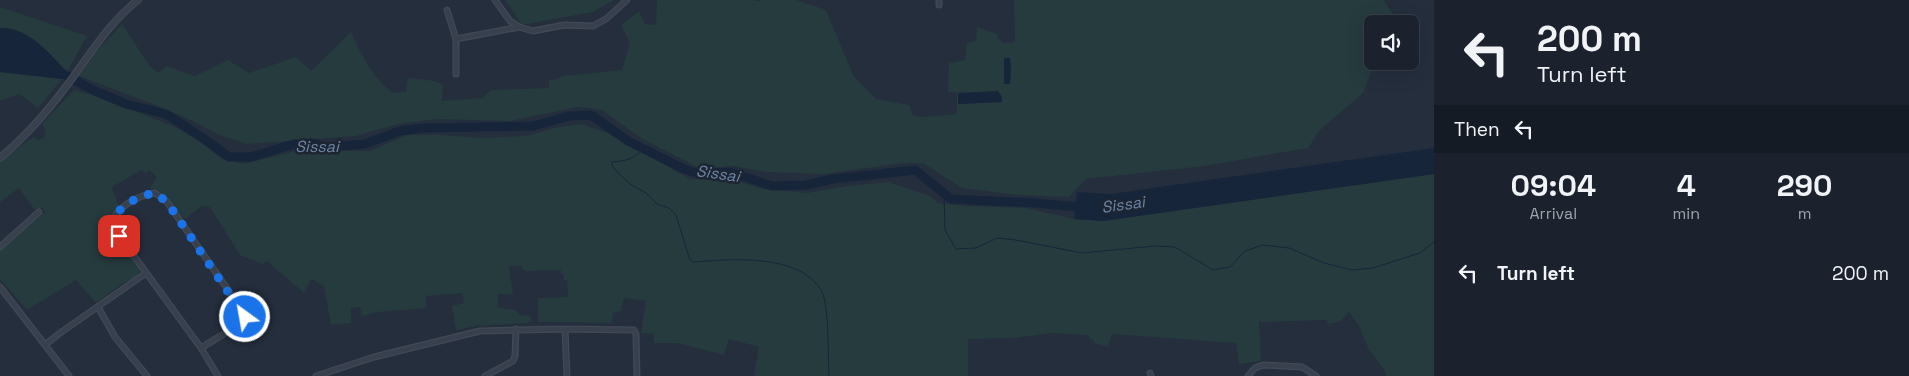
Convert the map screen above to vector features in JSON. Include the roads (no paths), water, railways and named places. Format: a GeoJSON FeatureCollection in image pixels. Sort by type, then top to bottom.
{"type":"FeatureCollection","features":[{"type":"Feature","properties":{"kind":"street"},"geometry":{"type":"LineString","coordinates":[[0,158],[43,116],[99,39],[138,0]]}},
{"type":"Feature","properties":{"kind":"street"},"geometry":{"type":"LineString","coordinates":[[495,0],[510,21],[519,27],[532,31],[564,25],[593,26],[606,19],[627,0]]}},
{"type":"Feature","properties":{"kind":"street"},"geometry":{"type":"LineString","coordinates":[[447,10],[456,39],[456,74]]}},
{"type":"Feature","properties":{"kind":"street"},"geometry":{"type":"LineString","coordinates":[[456,39],[519,27]]}},
{"type":"Feature","properties":{"kind":"street"},"geometry":{"type":"LineString","coordinates":[[200,348],[242,322],[245,318],[244,313],[167,202],[155,193],[144,194],[118,210],[110,223],[218,376]]}},
{"type":"Feature","properties":{"kind":"street"},"geometry":{"type":"LineString","coordinates":[[0,246],[39,212]]}},
{"type":"Feature","properties":{"kind":"street"},"geometry":{"type":"LineString","coordinates":[[45,345],[146,273]]}},
{"type":"Feature","properties":{"kind":"street"},"geometry":{"type":"LineString","coordinates":[[0,287],[69,376]]}},
{"type":"Feature","properties":{"kind":"street"},"geometry":{"type":"LineString","coordinates":[[98,307],[115,337],[147,376]]}},
{"type":"Feature","properties":{"kind":"street"},"geometry":{"type":"LineString","coordinates":[[564,329],[567,376]]}},
{"type":"Feature","properties":{"kind":"street"},"geometry":{"type":"LineString","coordinates":[[316,376],[374,356],[480,331],[564,329],[634,330],[636,334],[637,376]]}},
{"type":"Feature","properties":{"kind":"street"},"geometry":{"type":"LineString","coordinates":[[485,376],[513,361],[515,356],[516,330]]}},
{"type":"Feature","properties":{"kind":"street"},"geometry":{"type":"LineString","coordinates":[[1248,376],[1255,368],[1263,365],[1302,367],[1316,376]]}},
{"type":"Feature","properties":{"kind":"water"},"geometry":{"type":"Polygon","coordinates":[[[0,28],[20,32],[38,43],[67,72],[62,79],[0,72],[0,28]]]}},
{"type":"Feature","properties":{"kind":"water"},"geometry":{"type":"Polygon","coordinates":[[[1004,58],[1010,58],[1010,84],[1004,84],[1004,58]]]}},
{"type":"Feature","properties":{"kind":"water"},"geometry":{"type":"Polygon","coordinates":[[[998,91],[1002,97],[1002,102],[958,104],[958,93],[998,91]]]}},
{"type":"Feature","properties":{"kind":"water"},"geometry":{"type":"Polygon","coordinates":[[[1434,148],[1434,174],[1103,221],[1074,219],[1077,192],[1111,194],[1434,148]]]}},
{"type":"Feature","properties":{"kind":"waterway","name":"Sissai"},"geometry":{"type":"LineString","coordinates":[[56,70],[95,91],[126,104],[166,114],[229,157],[251,157],[294,144],[312,143],[326,147],[365,144],[400,131],[423,128],[534,126],[569,116],[591,115],[628,141],[684,169],[700,174],[730,172],[772,186],[806,185],[833,179],[915,170],[951,199],[1036,203],[1087,208]]}},
{"type":"Feature","properties":{"kind":"waterway"},"geometry":{"type":"LineString","coordinates":[[643,148],[633,157],[612,162],[612,165],[630,184],[646,193],[657,204],[669,208],[676,215],[690,260],[694,262],[726,260],[764,261],[799,270],[812,279],[822,292],[826,308],[829,376]]}},
{"type":"Feature","properties":{"kind":"waterway"},"geometry":{"type":"LineString","coordinates":[[944,193],[945,230],[956,249],[976,248],[997,238],[1082,253],[1155,246],[1175,247],[1213,270],[1230,267],[1245,251],[1263,245],[1289,248],[1324,263],[1352,270],[1373,268],[1420,253],[1434,242]]}}]}
